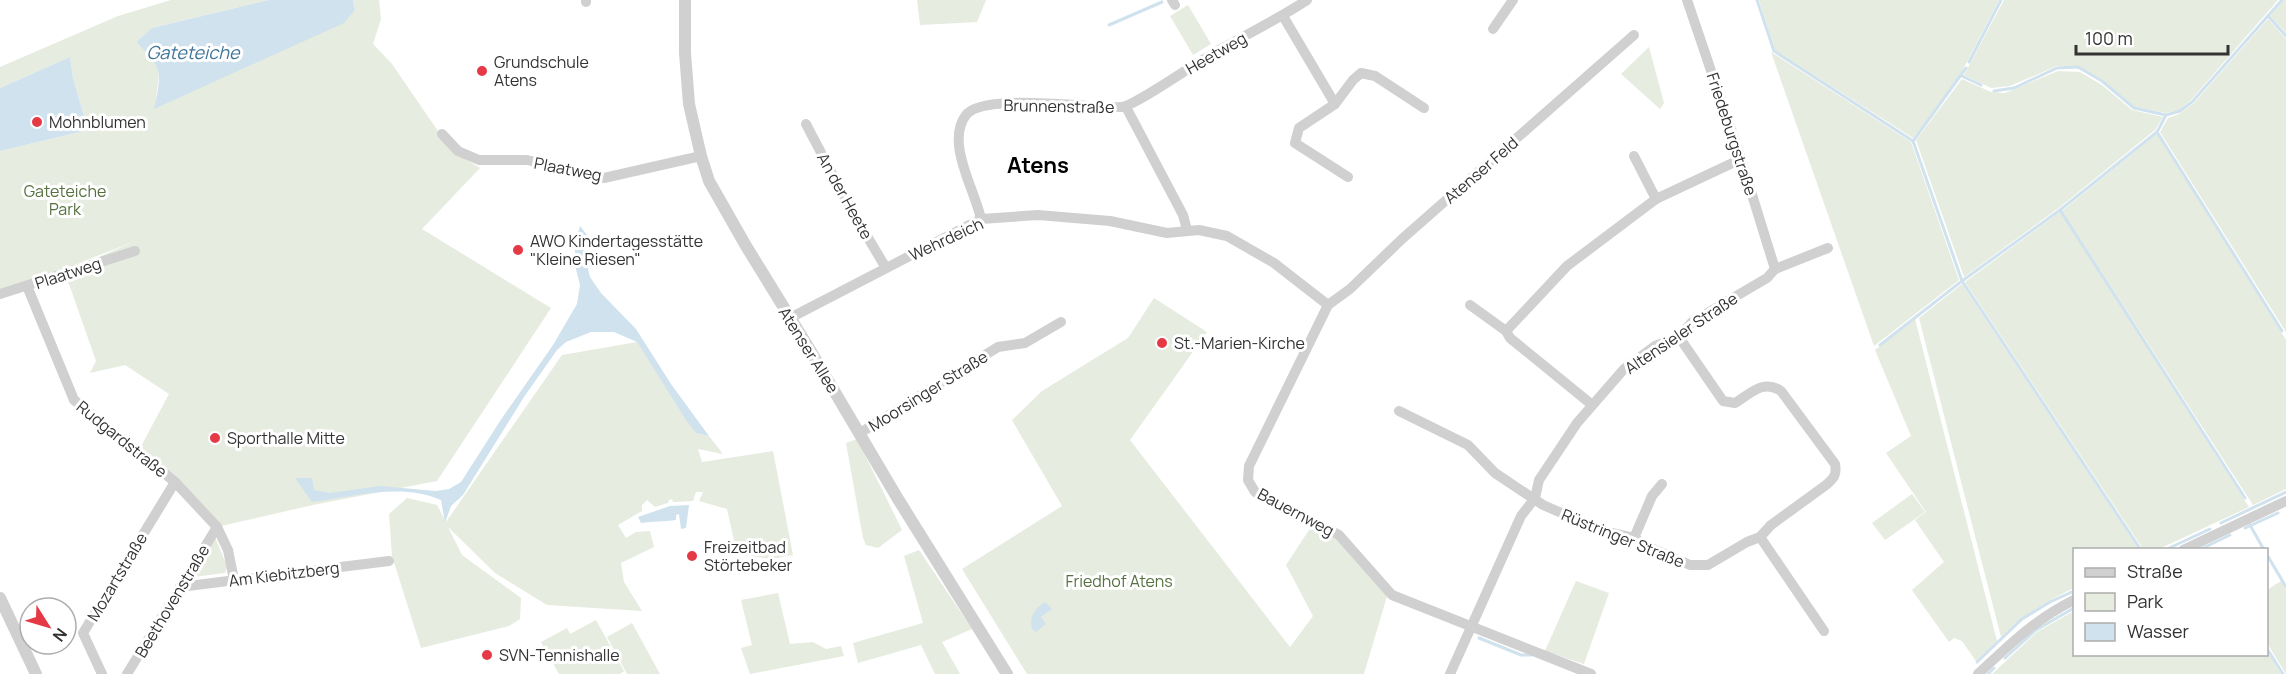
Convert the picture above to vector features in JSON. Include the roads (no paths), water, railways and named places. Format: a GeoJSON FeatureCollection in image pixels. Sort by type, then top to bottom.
{"type":"FeatureCollection","features":[{"type":"Feature","properties":{"kind":"street","name":"Atenser Allee"},"geometry":{"type":"LineString","coordinates":[[685,0],[684,39],[689,104],[709,181],[898,499],[1007,674]]}},
{"type":"Feature","properties":{"kind":"street","name":"Heetweg"},"geometry":{"type":"LineString","coordinates":[[1126,107],[1207,57],[1283,16],[1307,0]]}},
{"type":"Feature","properties":{"kind":"street"},"geometry":{"type":"LineString","coordinates":[[1493,29],[1513,0]]}},
{"type":"Feature","properties":{"kind":"street","name":"Friedeburgstraße"},"geometry":{"type":"LineString","coordinates":[[1687,0],[1776,269]]}},
{"type":"Feature","properties":{"kind":"street"},"geometry":{"type":"LineString","coordinates":[[1283,16],[1335,104]]}},
{"type":"Feature","properties":{"kind":"street","name":"Atenser Feld"},"geometry":{"type":"LineString","coordinates":[[1328,305],[1350,289],[1402,239],[1634,35]]}},
{"type":"Feature","properties":{"kind":"street"},"geometry":{"type":"LineString","coordinates":[[1348,177],[1295,143],[1299,128],[1335,104],[1353,80],[1362,74],[1374,76],[1424,108]]}},
{"type":"Feature","properties":{"kind":"street","name":"Brunnenstraße"},"geometry":{"type":"LineString","coordinates":[[981,219],[958,142],[960,127],[972,109],[1033,102],[1101,108],[1126,107],[1183,215],[1187,230]]}},
{"type":"Feature","properties":{"kind":"street","name":"An der Heete"},"geometry":{"type":"LineString","coordinates":[[806,124],[849,206],[886,268]]}},
{"type":"Feature","properties":{"kind":"street","name":"Plaatweg"},"geometry":{"type":"LineString","coordinates":[[442,134],[458,151],[478,160],[527,160],[604,178],[701,156]]}},
{"type":"Feature","properties":{"kind":"street"},"geometry":{"type":"LineString","coordinates":[[1634,156],[1656,199]]}},
{"type":"Feature","properties":{"kind":"street"},"geometry":{"type":"LineString","coordinates":[[1506,331],[1567,266],[1656,199],[1741,159]]}},
{"type":"Feature","properties":{"kind":"street","name":"Wehrdeich"},"geometry":{"type":"LineString","coordinates":[[790,318],[981,219],[1038,215],[1110,221],[1167,233],[1187,230]]}},
{"type":"Feature","properties":{"kind":"street"},"geometry":{"type":"LineString","coordinates":[[1187,230],[1227,236],[1274,263],[1328,305]]}},
{"type":"Feature","properties":{"kind":"street","name":"Altensieler Straße"},"geometry":{"type":"LineString","coordinates":[[1450,674],[1521,516],[1534,498],[1539,480],[1591,404],[1624,369],[1655,346],[1679,337],[1692,322],[1767,278],[1776,269],[1828,248]]}},
{"type":"Feature","properties":{"kind":"street","name":"Plaatweg"},"geometry":{"type":"LineString","coordinates":[[0,294],[135,251]]}},
{"type":"Feature","properties":{"kind":"street","name":"Rudgardstraße"},"geometry":{"type":"LineString","coordinates":[[27,286],[74,400],[175,482],[217,527],[228,550],[234,580]]}},
{"type":"Feature","properties":{"kind":"street","name":"Bauernweg"},"geometry":{"type":"LineString","coordinates":[[1328,305],[1249,466],[1248,480],[1255,492],[1339,535],[1392,595],[1591,674]]}},
{"type":"Feature","properties":{"kind":"street"},"geometry":{"type":"LineString","coordinates":[[1470,305],[1506,331],[1510,338],[1591,404]]}},
{"type":"Feature","properties":{"kind":"street","name":"Moorsinger Straße"},"geometry":{"type":"LineString","coordinates":[[860,433],[998,347],[1025,343],[1061,322]]}},
{"type":"Feature","properties":{"kind":"street","name":"Rüstringer Straße"},"geometry":{"type":"LineString","coordinates":[[1399,411],[1468,445],[1495,473],[1543,505],[1603,531],[1634,538],[1648,548],[1690,565],[1708,565],[1760,537],[1771,525],[1834,479],[1837,472],[1835,464],[1782,391],[1774,386],[1761,386],[1735,404],[1723,401],[1679,337]]}},
{"type":"Feature","properties":{"kind":"street","name":"Mozartstraße"},"geometry":{"type":"LineString","coordinates":[[102,674],[83,633],[175,482]]}},
{"type":"Feature","properties":{"kind":"street"},"geometry":{"type":"LineString","coordinates":[[1634,538],[1652,496],[1662,484]]}},
{"type":"Feature","properties":{"kind":"street"},"geometry":{"type":"LineString","coordinates":[[2185,548],[2286,501]]}},
{"type":"Feature","properties":{"kind":"street","name":"Beethovenstraße"},"geometry":{"type":"LineString","coordinates":[[127,674],[217,527]]}},
{"type":"Feature","properties":{"kind":"street"},"geometry":{"type":"LineString","coordinates":[[1760,537],[1824,631]]}},
{"type":"Feature","properties":{"kind":"street","name":"Am Kiebitzberg"},"geometry":{"type":"LineString","coordinates":[[180,587],[389,561]]}},
{"type":"Feature","properties":{"kind":"street"},"geometry":{"type":"LineString","coordinates":[[0,598],[36,674]]}},
{"type":"Feature","properties":{"kind":"street"},"geometry":{"type":"LineString","coordinates":[[1978,674],[2028,627],[2049,612],[2073,600]]}},
{"type":"Feature","properties":{"kind":"water","name":"Gateteiche"},"geometry":{"type":"Polygon","coordinates":[[[269,0],[353,0],[355,10],[344,23],[154,109],[158,71],[156,65],[136,42],[152,28],[269,0]]]}},
{"type":"Feature","properties":{"kind":"water"},"geometry":{"type":"Polygon","coordinates":[[[70,57],[73,78],[88,130],[0,151],[0,88],[70,57]]]}},
{"type":"Feature","properties":{"kind":"water"},"geometry":{"type":"Polygon","coordinates":[[[580,226],[587,235],[585,256],[590,277],[601,293],[636,329],[671,384],[709,436],[696,433],[686,420],[637,342],[614,332],[591,332],[566,342],[557,350],[524,397],[463,495],[451,506],[445,523],[441,500],[410,492],[377,492],[312,502],[295,478],[312,478],[314,490],[330,493],[380,486],[436,491],[449,489],[461,482],[553,345],[577,304],[580,285],[575,265],[575,244],[580,226]]]}},
{"type":"Feature","properties":{"kind":"water"},"geometry":{"type":"Polygon","coordinates":[[[689,505],[686,528],[681,529],[679,514],[676,515],[676,520],[641,523],[638,517],[670,506],[689,505]]]}},
{"type":"Feature","properties":{"kind":"water"},"geometry":{"type":"Polygon","coordinates":[[[1045,602],[1052,609],[1041,617],[1046,624],[1036,632],[1032,629],[1032,617],[1035,610],[1045,602]]]}},
{"type":"Feature","properties":{"kind":"waterway"},"geometry":{"type":"LineString","coordinates":[[1757,0],[1774,51],[1913,141]]}},
{"type":"Feature","properties":{"kind":"waterway"},"geometry":{"type":"LineString","coordinates":[[1969,62],[2001,0]]}},
{"type":"Feature","properties":{"kind":"waterway"},"geometry":{"type":"LineString","coordinates":[[1994,91],[2014,88],[2057,68],[2078,67],[2102,81],[2134,108],[2166,115],[2180,111],[2192,102],[2282,0]]}},
{"type":"Feature","properties":{"kind":"waterway"},"geometry":{"type":"LineString","coordinates":[[1109,25],[1162,2]]}},
{"type":"Feature","properties":{"kind":"waterway"},"geometry":{"type":"LineString","coordinates":[[2268,16],[2286,36]]}},
{"type":"Feature","properties":{"kind":"waterway"},"geometry":{"type":"LineString","coordinates":[[1966,68],[1913,141],[1962,281],[2140,548]]}},
{"type":"Feature","properties":{"kind":"waterway"},"geometry":{"type":"LineString","coordinates":[[1962,76],[1981,85]]}},
{"type":"Feature","properties":{"kind":"waterway"},"geometry":{"type":"LineString","coordinates":[[1880,345],[1962,281],[2060,210],[2157,132],[2166,115]]}},
{"type":"Feature","properties":{"kind":"waterway"},"geometry":{"type":"LineString","coordinates":[[2157,132],[2282,331]]}},
{"type":"Feature","properties":{"kind":"waterway"},"geometry":{"type":"LineString","coordinates":[[2060,210],[2245,498]]}},
{"type":"Feature","properties":{"kind":"waterway"},"geometry":{"type":"LineString","coordinates":[[2221,523],[2286,492]]}},
{"type":"Feature","properties":{"kind":"waterway"},"geometry":{"type":"LineString","coordinates":[[2245,528],[2278,513]]}},
{"type":"Feature","properties":{"kind":"waterway"},"geometry":{"type":"LineString","coordinates":[[2250,525],[2263,548]]}},
{"type":"Feature","properties":{"kind":"waterway"},"geometry":{"type":"LineString","coordinates":[[2169,548],[2210,529]]}},
{"type":"Feature","properties":{"kind":"waterway"},"geometry":{"type":"LineString","coordinates":[[2203,548],[2230,535]]}},
{"type":"Feature","properties":{"kind":"waterway"},"geometry":{"type":"LineString","coordinates":[[2268,556],[2286,587]]}},
{"type":"Feature","properties":{"kind":"waterway"},"geometry":{"type":"LineString","coordinates":[[1977,662],[2022,619],[2073,591]]}},
{"type":"Feature","properties":{"kind":"waterway"},"geometry":{"type":"LineString","coordinates":[[2005,658],[2036,630],[2073,609]]}},
{"type":"Feature","properties":{"kind":"waterway"},"geometry":{"type":"LineString","coordinates":[[1479,638],[1521,655],[1531,655]]}},
{"type":"Feature","properties":{"kind":"waterway"},"geometry":{"type":"LineString","coordinates":[[2268,650],[2283,674]]}},
{"type":"Feature","properties":{"kind":"waterway"},"geometry":{"type":"LineString","coordinates":[[1988,674],[1994,668]]}},
{"type":"Feature","properties":{"kind":"place","name":"Grundschule Atens"},"geometry":{"type":"Point","coordinates":[482,71]}},
{"type":"Feature","properties":{"kind":"place","name":"Mohnblumen"},"geometry":{"type":"Point","coordinates":[37,122]}},
{"type":"Feature","properties":{"kind":"place","name":"AWO Kindertagesstätte \"Kleine Riesen\""},"geometry":{"type":"Point","coordinates":[518,250]}},
{"type":"Feature","properties":{"kind":"place","name":"St.-Marien-Kirche"},"geometry":{"type":"Point","coordinates":[1162,343]}},
{"type":"Feature","properties":{"kind":"place","name":"Sporthalle Mitte"},"geometry":{"type":"Point","coordinates":[215,438]}},
{"type":"Feature","properties":{"kind":"place","name":"Freizeitbad Störtebeker"},"geometry":{"type":"Point","coordinates":[692,556]}},
{"type":"Feature","properties":{"kind":"place","name":"SVN-Tennishalle"},"geometry":{"type":"Point","coordinates":[487,655]}},
{"type":"Feature","properties":{"kind":"district","name":"Atens"},"geometry":{"type":"Point","coordinates":[1038,165]}},
{"type":"Feature","properties":{"kind":"park label","name":"Gateteiche Park"},"geometry":{"type":"Point","coordinates":[65,200]}},
{"type":"Feature","properties":{"kind":"park label","name":"Friedhof Atens"},"geometry":{"type":"Point","coordinates":[1119,581]}}]}
